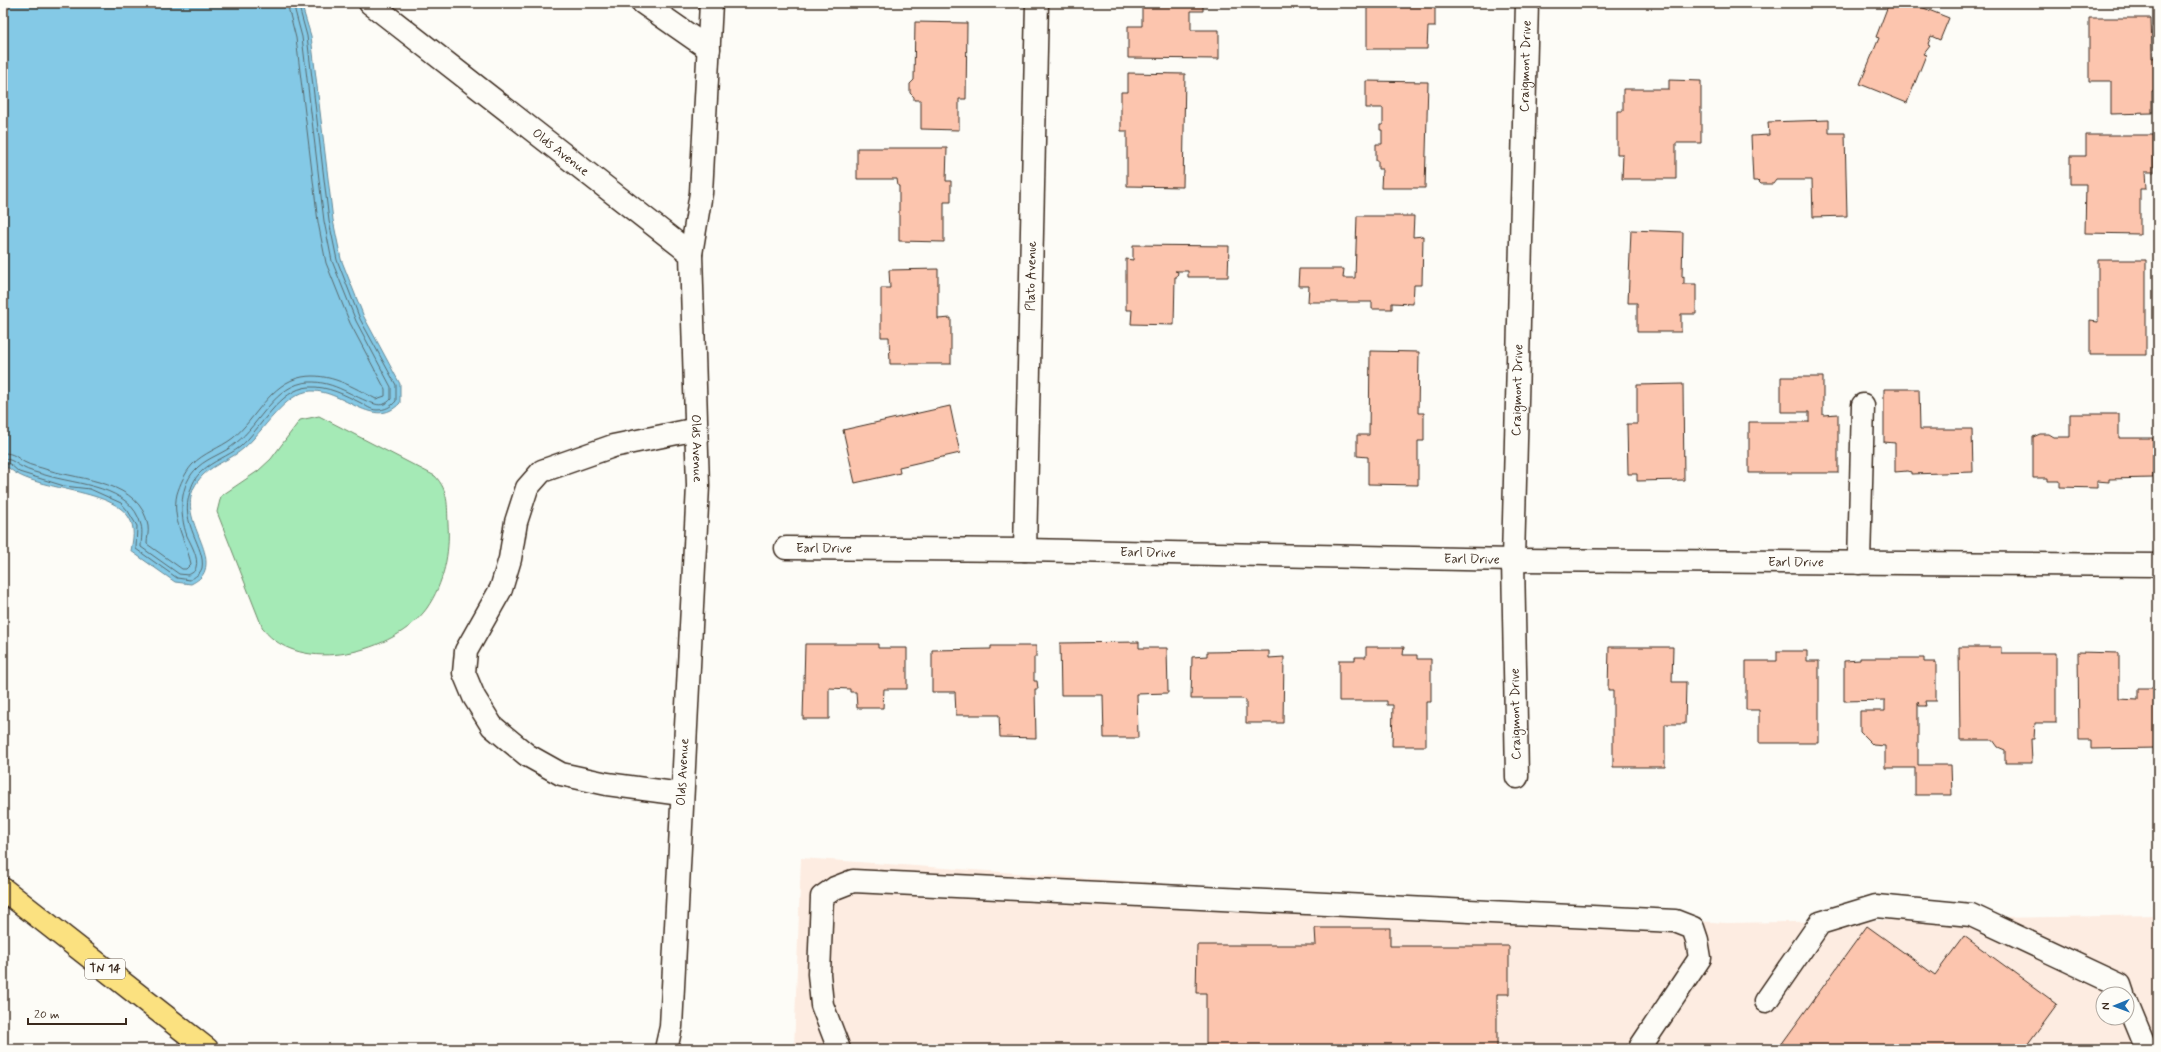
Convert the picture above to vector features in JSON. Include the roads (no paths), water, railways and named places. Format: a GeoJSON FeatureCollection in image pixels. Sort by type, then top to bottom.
{"type":"FeatureCollection","features":[{"type":"Feature","properties":{"kind":"main road","name":"TN 14"},"geometry":{"type":"LineString","coordinates":[[3,889],[207,1049]]}},
{"type":"Feature","properties":{"kind":"street","name":"Olds Avenue"},"geometry":{"type":"LineString","coordinates":[[370,3],[691,254],[698,486],[681,794],[671,1027],[666,1049]]}},
{"type":"Feature","properties":{"kind":"street"},"geometry":{"type":"LineString","coordinates":[[643,3],[709,49]]}},
{"type":"Feature","properties":{"kind":"street"},"geometry":{"type":"LineString","coordinates":[[691,254],[701,193],[712,3]]}},
{"type":"Feature","properties":{"kind":"street","name":"Plato Avenue"},"geometry":{"type":"LineString","coordinates":[[1025,550],[1037,3]]}},
{"type":"Feature","properties":{"kind":"street","name":"Craigmont Drive"},"geometry":{"type":"LineString","coordinates":[[1517,777],[1513,560],[1527,3]]}},
{"type":"Feature","properties":{"kind":"street"},"geometry":{"type":"LineString","coordinates":[[1859,563],[1863,405]]}},
{"type":"Feature","properties":{"kind":"street"},"geometry":{"type":"LineString","coordinates":[[681,794],[607,784],[561,774],[526,754],[492,726],[474,697],[464,672],[466,651],[501,589],[510,559],[516,522],[527,488],[542,471],[575,458],[613,446],[697,429]]}},
{"type":"Feature","properties":{"kind":"street","name":"Earl Drive"},"geometry":{"type":"LineString","coordinates":[[786,548],[1025,550],[1513,560],[2158,566]]}},
{"type":"Feature","properties":{"kind":"street"},"geometry":{"type":"LineString","coordinates":[[839,1049],[822,1005],[819,974],[822,897],[835,888],[853,881],[1675,921],[1693,928],[1700,958],[1639,1049]]}},
{"type":"Feature","properties":{"kind":"street"},"geometry":{"type":"LineString","coordinates":[[1766,1001],[1820,923],[1876,906],[1970,915],[2120,986]]}},
{"type":"Feature","properties":{"kind":"street"},"geometry":{"type":"LineString","coordinates":[[2135,1022],[2146,1049]]}},
{"type":"Feature","properties":{"kind":"water"},"geometry":{"type":"Polygon","coordinates":[[[3,3],[301,3],[311,36],[333,220],[341,259],[364,317],[400,384],[400,403],[390,410],[380,413],[358,407],[323,392],[311,391],[301,393],[283,405],[244,448],[207,471],[194,488],[191,500],[191,513],[206,560],[203,575],[191,584],[175,582],[131,551],[133,529],[127,515],[115,505],[99,498],[39,482],[22,476],[9,468],[3,468],[3,3]]]}}]}
